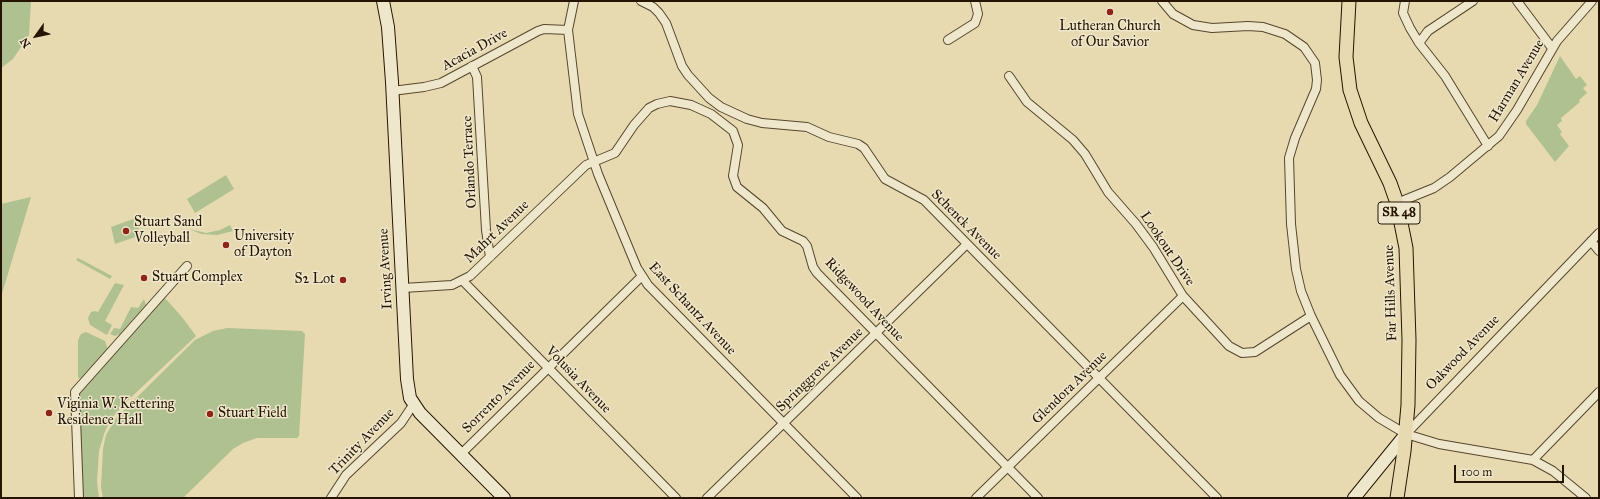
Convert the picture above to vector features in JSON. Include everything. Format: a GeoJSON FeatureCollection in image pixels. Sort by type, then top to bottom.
{"type":"FeatureCollection","features":[{"type":"Feature","properties":{"kind":"main road","name":"Far Hills Avenue"},"geometry":{"type":"LineString","coordinates":[[1349,1],[1346,57],[1350,90],[1359,117],[1390,183],[1397,204],[1403,227],[1408,272],[1409,376],[1406,434],[1397,498]]}},
{"type":"Feature","properties":{"kind":"street","name":"Irving Avenue"},"geometry":{"type":"LineString","coordinates":[[383,1],[388,27],[407,379],[410,398],[413,405]]}},
{"type":"Feature","properties":{"kind":"street","name":"East Schantz Avenue"},"geometry":{"type":"LineString","coordinates":[[574,1],[568,30],[578,114],[617,222],[642,276],[857,498]]}},
{"type":"Feature","properties":{"kind":"street","name":"Schenck Avenue"},"geometry":{"type":"LineString","coordinates":[[641,1],[653,7],[666,23],[682,66],[697,87],[708,98],[734,115],[762,123],[807,127],[834,139],[858,144],[868,153],[875,167],[885,179],[924,200],[1217,498]]}},
{"type":"Feature","properties":{"kind":"street"},"geometry":{"type":"LineString","coordinates":[[948,40],[975,23],[978,14],[975,1]]}},
{"type":"Feature","properties":{"kind":"street"},"geometry":{"type":"LineString","coordinates":[[1162,1],[1173,14],[1193,25],[1212,28],[1248,26],[1263,27],[1285,34],[1304,47],[1315,63],[1317,80],[1316,89],[1290,151],[1291,224],[1296,269],[1301,291],[1311,316],[1340,375],[1359,401],[1375,416],[1406,434],[1439,444],[1533,460],[1553,471],[1586,498]]}},
{"type":"Feature","properties":{"kind":"street"},"geometry":{"type":"LineString","coordinates":[[1405,1],[1404,13],[1406,21],[1419,43],[1445,76],[1488,146]]}},
{"type":"Feature","properties":{"kind":"street"},"geometry":{"type":"LineString","coordinates":[[1419,43],[1428,31],[1473,1]]}},
{"type":"Feature","properties":{"kind":"street"},"geometry":{"type":"LineString","coordinates":[[1517,1],[1552,48]]}},
{"type":"Feature","properties":{"kind":"street","name":"Harman Avenue"},"geometry":{"type":"LineString","coordinates":[[1397,204],[1434,188],[1488,146],[1506,127],[1552,48],[1573,20],[1592,1]]}},
{"type":"Feature","properties":{"kind":"street","name":"Acacia Drive"},"geometry":{"type":"LineString","coordinates":[[392,91],[437,84],[538,31],[544,29],[568,30]]}},
{"type":"Feature","properties":{"kind":"street","name":"Orlando Terrace"},"geometry":{"type":"LineString","coordinates":[[472,66],[477,77],[486,230],[490,257]]}},
{"type":"Feature","properties":{"kind":"street","name":"Lookout Drive"},"geometry":{"type":"LineString","coordinates":[[1009,76],[1027,102],[1073,140],[1085,154],[1108,192],[1136,224],[1153,247],[1183,296],[1229,346],[1242,353],[1255,352],[1262,349],[1311,316]]}},
{"type":"Feature","properties":{"kind":"street"},"geometry":{"type":"LineString","coordinates":[[594,161],[615,153],[642,113],[661,102],[680,102],[704,110],[733,131]]}},
{"type":"Feature","properties":{"kind":"street","name":"Ridgewood Avenue"},"geometry":{"type":"LineString","coordinates":[[734,115],[733,131],[738,144],[733,176],[737,187],[763,208],[782,231],[803,240],[807,246],[813,267],[817,273],[1038,498]]}},
{"type":"Feature","properties":{"kind":"street","name":"Mahrt Avenue"},"geometry":{"type":"LineString","coordinates":[[403,288],[452,285],[463,281],[490,257],[586,164],[594,161]]}},
{"type":"Feature","properties":{"kind":"street","name":"Oakwood Avenue"},"geometry":{"type":"LineString","coordinates":[[1354,498],[1406,434],[1599,233]]}},
{"type":"Feature","properties":{"kind":"street"},"geometry":{"type":"LineString","coordinates":[[1591,241],[1599,251]]}},
{"type":"Feature","properties":{"kind":"street","name":"Springgrove Avenue"},"geometry":{"type":"LineString","coordinates":[[707,498],[877,334],[967,244]]}},
{"type":"Feature","properties":{"kind":"street"},"geometry":{"type":"LineString","coordinates":[[79,498],[75,392],[187,266]]}},
{"type":"Feature","properties":{"kind":"street","name":"Sorrento Avenue"},"geometry":{"type":"LineString","coordinates":[[461,454],[547,367],[642,276]]}},
{"type":"Feature","properties":{"kind":"street","name":"Volusia Avenue"},"geometry":{"type":"LineString","coordinates":[[463,281],[676,498]]}},
{"type":"Feature","properties":{"kind":"street","name":"Glendora Avenue"},"geometry":{"type":"LineString","coordinates":[[976,498],[1183,296]]}},
{"type":"Feature","properties":{"kind":"street"},"geometry":{"type":"LineString","coordinates":[[1533,460],[1599,392]]}},
{"type":"Feature","properties":{"kind":"street"},"geometry":{"type":"LineString","coordinates":[[413,405],[503,498]]}},
{"type":"Feature","properties":{"kind":"street","name":"Trinity Avenue"},"geometry":{"type":"LineString","coordinates":[[331,498],[346,475],[401,423],[413,405]]}},
{"type":"Feature","properties":{"kind":"green space"},"geometry":{"type":"Polygon","coordinates":[[[1,1],[31,1],[29,35],[13,59],[1,68],[1,1]]]}},
{"type":"Feature","properties":{"kind":"green space"},"geometry":{"type":"Polygon","coordinates":[[[1560,56],[1576,79],[1580,76],[1587,85],[1583,88],[1587,93],[1579,100],[1580,102],[1561,118],[1562,121],[1557,125],[1562,132],[1560,134],[1569,146],[1555,162],[1526,124],[1526,121],[1537,105],[1560,56]]]}},
{"type":"Feature","properties":{"kind":"green space"},"geometry":{"type":"Polygon","coordinates":[[[226,175],[234,189],[195,213],[187,199],[226,175]]]}},
{"type":"Feature","properties":{"kind":"green space"},"geometry":{"type":"Polygon","coordinates":[[[31,197],[1,297],[1,204],[31,197]]]}},
{"type":"Feature","properties":{"kind":"green space","name":"Stuart Sand Volleyball"},"geometry":{"type":"Polygon","coordinates":[[[136,218],[141,235],[115,244],[111,227],[136,218]]]}},
{"type":"Feature","properties":{"kind":"green space"},"geometry":{"type":"Polygon","coordinates":[[[230,225],[233,231],[217,235],[201,234],[189,229],[206,233],[220,230],[230,225]]]}},
{"type":"Feature","properties":{"kind":"green space"},"geometry":{"type":"Polygon","coordinates":[[[78,258],[112,276],[110,279],[76,260],[78,258]]]}},
{"type":"Feature","properties":{"kind":"green space"},"geometry":{"type":"Polygon","coordinates":[[[115,283],[124,285],[105,321],[112,325],[107,335],[90,325],[88,318],[91,312],[98,312],[115,283]]]}},
{"type":"Feature","properties":{"kind":"green space"},"geometry":{"type":"Polygon","coordinates":[[[164,297],[182,317],[196,336],[125,403],[110,420],[99,451],[97,481],[99,498],[82,498],[80,392],[164,297]]]}},
{"type":"Feature","properties":{"kind":"green space"},"geometry":{"type":"Polygon","coordinates":[[[144,299],[146,305],[120,334],[115,336],[110,334],[114,328],[120,329],[131,307],[138,308],[144,299]]]}},
{"type":"Feature","properties":{"kind":"green space","name":"Stuart Field"},"geometry":{"type":"Polygon","coordinates":[[[227,328],[302,331],[305,334],[299,436],[297,438],[257,438],[243,443],[233,449],[183,498],[103,498],[101,487],[103,449],[106,435],[116,418],[195,340],[213,331],[227,328]]]}},
{"type":"Feature","properties":{"kind":"green space"},"geometry":{"type":"Polygon","coordinates":[[[86,332],[105,341],[108,350],[80,379],[78,377],[78,340],[81,334],[86,332]]]}},
{"type":"Feature","properties":{"kind":"place","name":"Lutheran Church of Our Savior"},"geometry":{"type":"Point","coordinates":[1110,12]}},
{"type":"Feature","properties":{"kind":"place","name":"Stuart Sand Volleyball"},"geometry":{"type":"Point","coordinates":[126,231]}},
{"type":"Feature","properties":{"kind":"place","name":"University of Dayton"},"geometry":{"type":"Point","coordinates":[226,245]}},
{"type":"Feature","properties":{"kind":"place","name":"Stuart Complex"},"geometry":{"type":"Point","coordinates":[144,278]}},
{"type":"Feature","properties":{"kind":"place","name":"S2 Lot"},"geometry":{"type":"Point","coordinates":[343,280]}},
{"type":"Feature","properties":{"kind":"place","name":"Viginia W. Kettering Residence Hall"},"geometry":{"type":"Point","coordinates":[49,413]}},
{"type":"Feature","properties":{"kind":"place","name":"Stuart Field"},"geometry":{"type":"Point","coordinates":[210,414]}}]}
